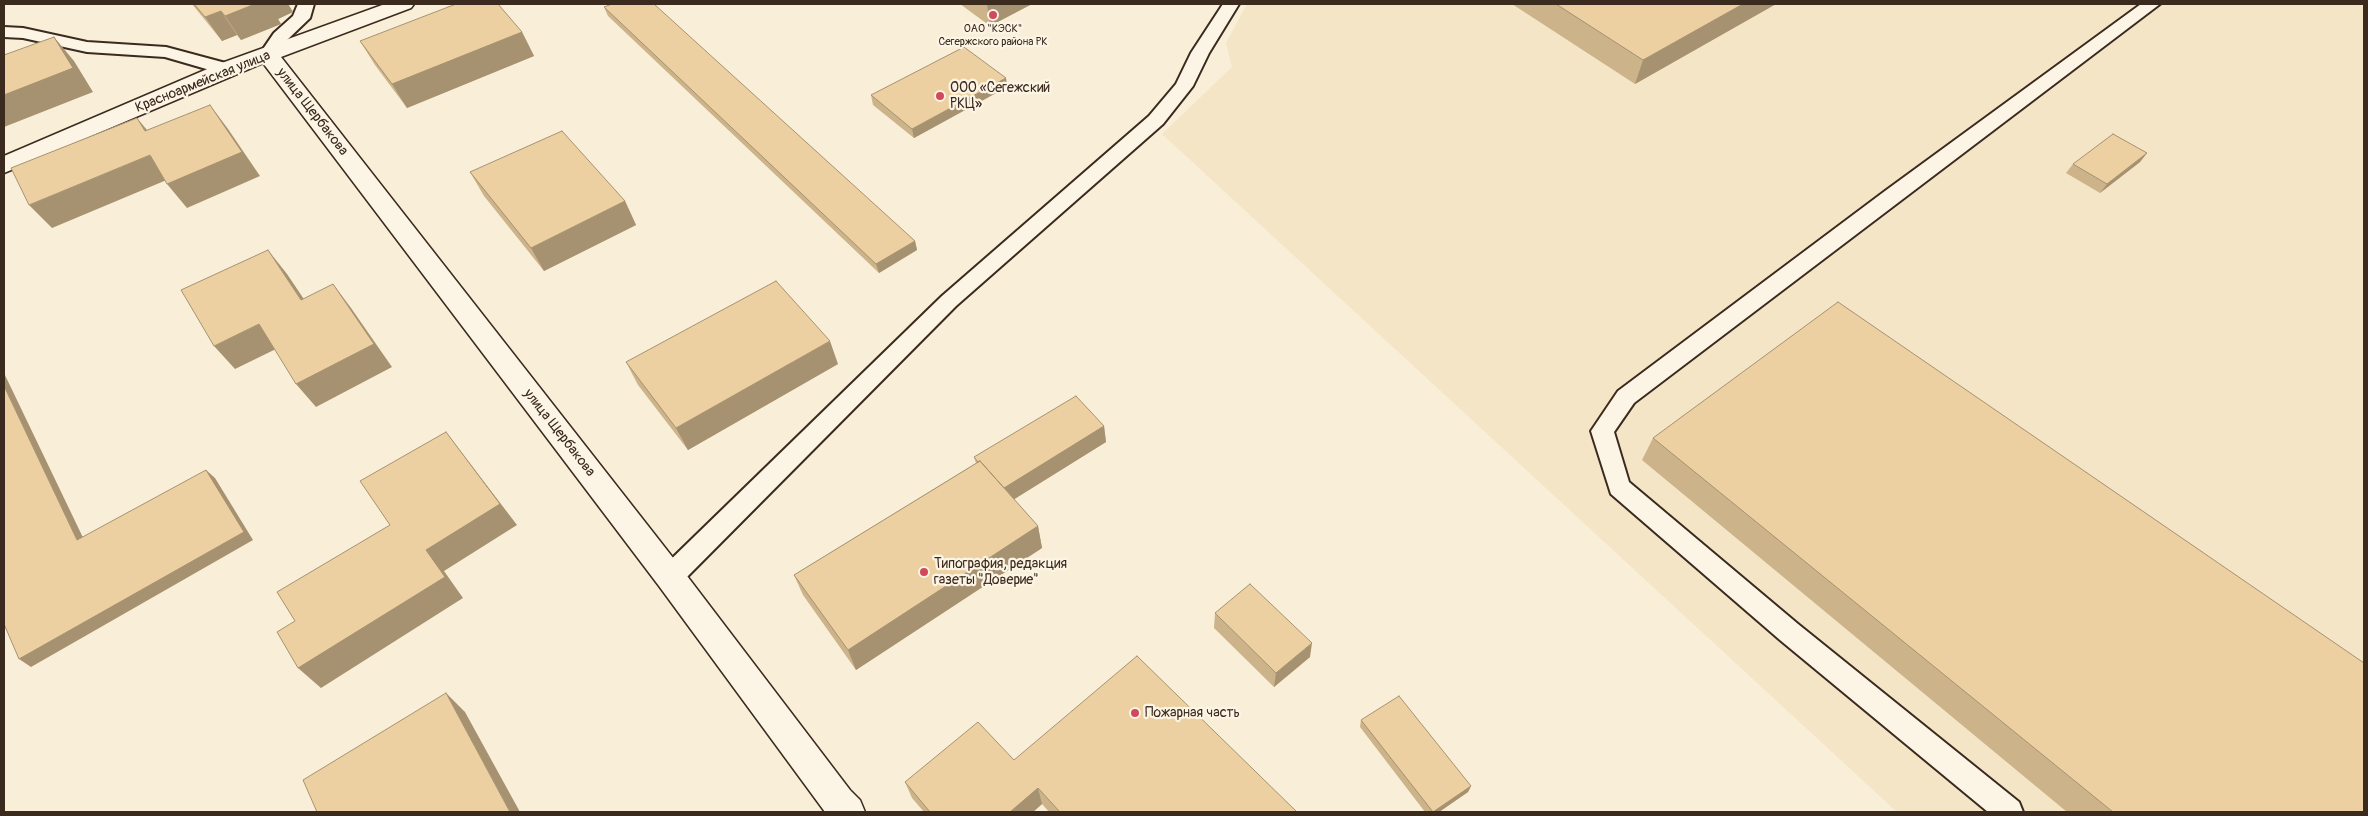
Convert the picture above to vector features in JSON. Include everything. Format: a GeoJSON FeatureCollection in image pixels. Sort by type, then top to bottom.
{"type":"FeatureCollection","features":[{"type":"Feature","properties":{"kind":"street","name":"Красноармейская улица"},"geometry":{"type":"LineString","coordinates":[[4,165],[227,69],[404,4]]}},
{"type":"Feature","properties":{"kind":"street","name":"улица Щербакова"},"geometry":{"type":"LineString","coordinates":[[268,55],[670,577],[838,802],[848,812]]}},
{"type":"Feature","properties":{"kind":"lane"},"geometry":{"type":"LineString","coordinates":[[268,55],[280,37],[301,18],[306,4]]}},
{"type":"Feature","properties":{"kind":"lane"},"geometry":{"type":"LineString","coordinates":[[670,577],[949,301],[1156,120],[1184,86],[1200,53],[1231,4]]}},
{"type":"Feature","properties":{"kind":"lane"},"geometry":{"type":"LineString","coordinates":[[2009,812],[1789,632],[1619,487],[1602,431],[1626,397],[1892,196],[2152,4]]}},
{"type":"Feature","properties":{"kind":"lane"},"geometry":{"type":"LineString","coordinates":[[4,32],[23,33],[87,47],[166,52],[227,69]]}},
{"type":"Feature","properties":{"kind":"lane"},"geometry":{"type":"LineString","coordinates":[[60,58],[87,47]]}},
{"type":"Feature","properties":{"kind":"shaded area"},"geometry":{"type":"Polygon","coordinates":[[[1247,4],[2364,4],[2364,812],[1897,812],[1162,134],[1232,67],[1226,43],[1247,4]]]}},
{"type":"Feature","properties":{"kind":"building"},"geometry":{"type":"Polygon","coordinates":[[[194,4],[255,4],[225,16],[221,11],[205,17],[194,4]]]}},
{"type":"Feature","properties":{"kind":"building"},"geometry":{"type":"Polygon","coordinates":[[[456,4],[498,4],[522,32],[392,84],[360,41],[456,4]]]}},
{"type":"Feature","properties":{"kind":"building"},"geometry":{"type":"Polygon","coordinates":[[[612,4],[654,4],[915,241],[876,264],[604,7],[612,4]]]}},
{"type":"Feature","properties":{"kind":"building"},"geometry":{"type":"Polygon","coordinates":[[[1556,4],[1743,4],[1643,60],[1556,4]]]}},
{"type":"Feature","properties":{"kind":"building"},"geometry":{"type":"Polygon","coordinates":[[[54,37],[73,68],[4,95],[4,55],[54,37]]]}},
{"type":"Feature","properties":{"kind":"building","name":"ООО «Сегежский РКЦ»"},"geometry":{"type":"Polygon","coordinates":[[[964,47],[1006,78],[912,129],[871,95],[964,47]]]}},
{"type":"Feature","properties":{"kind":"building"},"geometry":{"type":"Polygon","coordinates":[[[210,105],[242,152],[167,184],[150,155],[29,205],[11,168],[137,118],[145,131],[210,105]]]}},
{"type":"Feature","properties":{"kind":"building"},"geometry":{"type":"Polygon","coordinates":[[[562,131],[625,201],[531,248],[470,172],[562,131]]]}},
{"type":"Feature","properties":{"kind":"building"},"geometry":{"type":"Polygon","coordinates":[[[2113,134],[2147,153],[2107,184],[2073,164],[2113,134]]]}},
{"type":"Feature","properties":{"kind":"building"},"geometry":{"type":"Polygon","coordinates":[[[268,250],[301,300],[333,284],[374,344],[296,384],[259,324],[214,346],[181,290],[268,250]]]}},
{"type":"Feature","properties":{"kind":"building"},"geometry":{"type":"Polygon","coordinates":[[[776,281],[830,341],[676,428],[626,362],[776,281]]]}},
{"type":"Feature","properties":{"kind":"building"},"geometry":{"type":"Polygon","coordinates":[[[1838,302],[2364,663],[2364,812],[2113,812],[1653,438],[1838,302]]]}},
{"type":"Feature","properties":{"kind":"building"},"geometry":{"type":"Polygon","coordinates":[[[4,386],[77,540],[206,470],[244,532],[19,659],[4,624],[4,386]]]}},
{"type":"Feature","properties":{"kind":"building"},"geometry":{"type":"Polygon","coordinates":[[[1076,396],[1104,426],[1004,488],[980,461],[978,462],[974,457],[1076,396]]]}},
{"type":"Feature","properties":{"kind":"building"},"geometry":{"type":"Polygon","coordinates":[[[446,432],[500,504],[426,550],[445,577],[298,668],[277,632],[295,621],[277,592],[390,525],[360,481],[446,432]]]}},
{"type":"Feature","properties":{"kind":"building","name":"Типография, редакция газеты \"Доверие\""},"geometry":{"type":"Polygon","coordinates":[[[980,461],[1038,526],[848,650],[794,575],[980,461]]]}},
{"type":"Feature","properties":{"kind":"building"},"geometry":{"type":"Polygon","coordinates":[[[1250,584],[1312,643],[1276,673],[1215,613],[1250,584]]]}},
{"type":"Feature","properties":{"kind":"building","name":"Пожарная часть"},"geometry":{"type":"Polygon","coordinates":[[[1137,656],[1297,812],[1060,812],[1038,788],[1010,812],[930,812],[905,782],[978,722],[1014,760],[1137,656]]]}},
{"type":"Feature","properties":{"kind":"building"},"geometry":{"type":"Polygon","coordinates":[[[446,693],[510,812],[317,812],[303,780],[446,693]]]}},
{"type":"Feature","properties":{"kind":"building"},"geometry":{"type":"Polygon","coordinates":[[[1399,696],[1471,786],[1433,812],[1361,720],[1399,696]]]}},
{"type":"Feature","properties":{"kind":"place","name":"ОАО \"КЭСК\" Сегержского района РК"},"geometry":{"type":"Point","coordinates":[993,15]}},
{"type":"Feature","properties":{"kind":"place","name":"ООО «Сегежский РКЦ»"},"geometry":{"type":"Point","coordinates":[940,96]}},
{"type":"Feature","properties":{"kind":"place","name":"Типография, редакция газеты \"Доверие\""},"geometry":{"type":"Point","coordinates":[924,572]}},
{"type":"Feature","properties":{"kind":"place","name":"Пожарная часть"},"geometry":{"type":"Point","coordinates":[1135,713]}}]}
